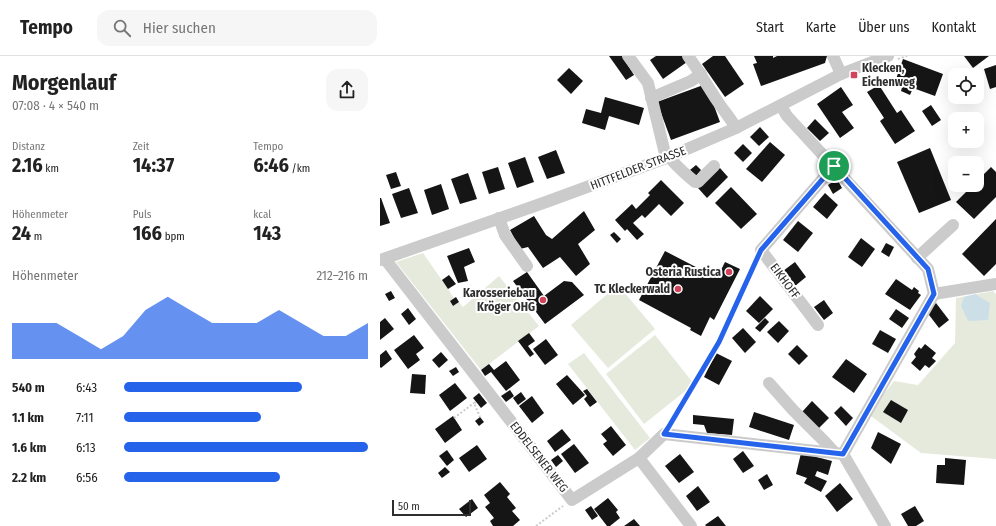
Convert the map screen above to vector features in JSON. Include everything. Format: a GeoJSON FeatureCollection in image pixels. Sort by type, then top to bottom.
{"type":"FeatureCollection","features":[{"type":"Feature","properties":{"kind":"street"},"geometry":{"type":"LineString","coordinates":[[628,56],[648,83],[668,157],[695,182],[698,182],[714,166]]}},
{"type":"Feature","properties":{"kind":"street"},"geometry":{"type":"LineString","coordinates":[[688,56],[736,128]]}},
{"type":"Feature","properties":{"kind":"street"},"geometry":{"type":"LineString","coordinates":[[833,56],[841,74]]}},
{"type":"Feature","properties":{"kind":"street","name":"HITTFELDER STRASSE"},"geometry":{"type":"LineString","coordinates":[[383,260],[668,157],[736,128],[841,74],[888,56]]}},
{"type":"Feature","properties":{"kind":"street"},"geometry":{"type":"LineString","coordinates":[[652,98],[691,81],[701,74]]}},
{"type":"Feature","properties":{"kind":"street"},"geometry":{"type":"LineString","coordinates":[[781,106],[788,116],[928,269],[934,294],[839,454]]}},
{"type":"Feature","properties":{"kind":"street"},"geometry":{"type":"LineString","coordinates":[[761,250],[834,166]]}},
{"type":"Feature","properties":{"kind":"street"},"geometry":{"type":"LineString","coordinates":[[499,218],[505,234],[527,266]]}},
{"type":"Feature","properties":{"kind":"street"},"geometry":{"type":"LineString","coordinates":[[917,258],[952,225]]}},
{"type":"Feature","properties":{"kind":"street","name":"EIKHOFF"},"geometry":{"type":"LineString","coordinates":[[761,250],[818,325]]}},
{"type":"Feature","properties":{"kind":"street","name":"EDDELSENER WEG"},"geometry":{"type":"LineString","coordinates":[[383,260],[572,500],[639,458],[664,434]]}},
{"type":"Feature","properties":{"kind":"street"},"geometry":{"type":"LineString","coordinates":[[934,294],[996,284]]}},
{"type":"Feature","properties":{"kind":"street"},"geometry":{"type":"LineString","coordinates":[[769,384],[825,442],[839,454],[884,526]]}},
{"type":"Feature","properties":{"kind":"street"},"geometry":{"type":"LineString","coordinates":[[664,434],[839,454]]}},
{"type":"Feature","properties":{"kind":"street"},"geometry":{"type":"LineString","coordinates":[[639,458],[691,526]]}},
{"type":"Feature","properties":{"kind":"path"},"geometry":{"type":"LineString","coordinates":[[664,434],[719,342],[761,250]]}},
{"type":"Feature","properties":{"kind":"path"},"geometry":{"type":"LineString","coordinates":[[454,418],[475,402],[480,417]]}},
{"type":"Feature","properties":{"kind":"path"},"geometry":{"type":"LineString","coordinates":[[536,526],[572,500]]}},
{"type":"Feature","properties":{"kind":"shaded area"},"geometry":{"type":"Polygon","coordinates":[[[423,253],[454,298],[450,301],[453,306],[459,302],[463,307],[499,276],[539,326],[481,370],[396,262],[423,253]]]}},
{"type":"Feature","properties":{"kind":"shaded area"},"geometry":{"type":"Polygon","coordinates":[[[618,285],[655,329],[608,368],[571,325],[618,285]]]}},
{"type":"Feature","properties":{"kind":"shaded area"},"geometry":{"type":"Polygon","coordinates":[[[993,291],[996,294],[996,459],[921,453],[871,416],[884,394],[894,381],[918,385],[955,343],[956,298],[993,291]]]}},
{"type":"Feature","properties":{"kind":"shaded area"},"geometry":{"type":"Polygon","coordinates":[[[975,294],[990,303],[988,320],[968,321],[961,306],[964,297],[975,294]]]}},
{"type":"Feature","properties":{"kind":"shaded area"},"geometry":{"type":"Polygon","coordinates":[[[655,335],[694,384],[644,424],[606,374],[655,335]]]}},
{"type":"Feature","properties":{"kind":"shaded area"},"geometry":{"type":"Polygon","coordinates":[[[584,353],[650,438],[635,450],[568,364],[584,353]]]}},
{"type":"Feature","properties":{"kind":"building"},"geometry":{"type":"Polygon","coordinates":[[[609,56],[622,56],[634,75],[626,80],[609,56]]]}},
{"type":"Feature","properties":{"kind":"building"},"geometry":{"type":"Polygon","coordinates":[[[656,56],[683,56],[687,62],[663,79],[650,60],[656,56]]]}},
{"type":"Feature","properties":{"kind":"building"},"geometry":{"type":"Polygon","coordinates":[[[713,56],[725,56],[744,84],[725,97],[702,64],[713,56]]]}},
{"type":"Feature","properties":{"kind":"building"},"geometry":{"type":"Polygon","coordinates":[[[754,56],[773,56],[773,58],[777,56],[827,56],[825,63],[761,86],[753,64],[757,63],[754,56]]]}},
{"type":"Feature","properties":{"kind":"building"},"geometry":{"type":"Polygon","coordinates":[[[964,56],[989,56],[973,68],[964,56]]]}},
{"type":"Feature","properties":{"kind":"building"},"geometry":{"type":"Polygon","coordinates":[[[903,59],[943,74],[935,96],[913,88],[910,95],[901,91],[903,84],[895,82],[903,59]]]}},
{"type":"Feature","properties":{"kind":"building"},"geometry":{"type":"Polygon","coordinates":[[[996,65],[996,87],[990,89],[984,69],[996,65]]]}},
{"type":"Feature","properties":{"kind":"building"},"geometry":{"type":"Polygon","coordinates":[[[569,68],[583,81],[571,94],[557,80],[569,68]]]}},
{"type":"Feature","properties":{"kind":"building"},"geometry":{"type":"Polygon","coordinates":[[[706,84],[720,122],[671,140],[657,102],[706,84]]]}},
{"type":"Feature","properties":{"kind":"building"},"geometry":{"type":"Polygon","coordinates":[[[879,85],[897,113],[901,110],[915,131],[895,144],[880,121],[884,118],[867,92],[879,85]]]}},
{"type":"Feature","properties":{"kind":"building"},"geometry":{"type":"Polygon","coordinates":[[[841,87],[853,105],[842,112],[854,128],[840,138],[817,104],[841,87]]]}},
{"type":"Feature","properties":{"kind":"building"},"geometry":{"type":"Polygon","coordinates":[[[605,97],[644,108],[639,125],[609,116],[605,130],[582,123],[586,109],[601,113],[605,97]]]}},
{"type":"Feature","properties":{"kind":"building"},"geometry":{"type":"Polygon","coordinates":[[[931,105],[941,120],[932,126],[922,111],[931,105]]]}},
{"type":"Feature","properties":{"kind":"building"},"geometry":{"type":"Polygon","coordinates":[[[815,119],[829,133],[820,141],[807,128],[815,119]]]}},
{"type":"Feature","properties":{"kind":"building"},"geometry":{"type":"Polygon","coordinates":[[[760,127],[769,137],[759,146],[750,137],[760,127]]]}},
{"type":"Feature","properties":{"kind":"building"},"geometry":{"type":"Polygon","coordinates":[[[770,142],[785,155],[762,182],[746,169],[770,142]]]}},
{"type":"Feature","properties":{"kind":"building"},"geometry":{"type":"Polygon","coordinates":[[[743,144],[752,153],[743,162],[734,153],[743,144]]]}},
{"type":"Feature","properties":{"kind":"building"},"geometry":{"type":"Polygon","coordinates":[[[930,148],[951,200],[919,213],[897,162],[930,148]]]}},
{"type":"Feature","properties":{"kind":"building"},"geometry":{"type":"Polygon","coordinates":[[[556,150],[565,173],[547,179],[538,157],[556,150]]]}},
{"type":"Feature","properties":{"kind":"building"},"geometry":{"type":"Polygon","coordinates":[[[525,157],[534,182],[517,188],[508,163],[525,157]]]}},
{"type":"Feature","properties":{"kind":"building"},"geometry":{"type":"Polygon","coordinates":[[[696,165],[701,170],[696,176],[690,170],[696,165]]]}},
{"type":"Feature","properties":{"kind":"building"},"geometry":{"type":"Polygon","coordinates":[[[498,167],[505,189],[489,194],[482,172],[498,167]]]}},
{"type":"Feature","properties":{"kind":"building"},"geometry":{"type":"Polygon","coordinates":[[[991,167],[996,172],[996,197],[974,219],[956,202],[966,192],[984,192],[984,174],[991,167]]]}},
{"type":"Feature","properties":{"kind":"building"},"geometry":{"type":"Polygon","coordinates":[[[720,168],[728,177],[707,198],[698,188],[720,168]]]}},
{"type":"Feature","properties":{"kind":"building"},"geometry":{"type":"Polygon","coordinates":[[[396,172],[401,186],[391,189],[386,175],[396,172]]]}},
{"type":"Feature","properties":{"kind":"building"},"geometry":{"type":"Polygon","coordinates":[[[468,173],[477,199],[460,204],[451,179],[468,173]]]}},
{"type":"Feature","properties":{"kind":"building"},"geometry":{"type":"Polygon","coordinates":[[[837,179],[842,188],[833,194],[828,185],[837,179]]]}},
{"type":"Feature","properties":{"kind":"building"},"geometry":{"type":"Polygon","coordinates":[[[661,180],[684,203],[671,216],[659,204],[645,218],[642,215],[633,223],[644,234],[637,240],[627,229],[625,231],[615,220],[632,204],[636,209],[650,195],[648,193],[661,180]]]}},
{"type":"Feature","properties":{"kind":"building"},"geometry":{"type":"Polygon","coordinates":[[[441,184],[449,209],[432,215],[424,190],[441,184]]]}},
{"type":"Feature","properties":{"kind":"building"},"geometry":{"type":"Polygon","coordinates":[[[731,187],[757,214],[741,229],[715,203],[731,187]]]}},
{"type":"Feature","properties":{"kind":"building"},"geometry":{"type":"Polygon","coordinates":[[[409,188],[418,213],[401,218],[392,194],[409,188]]]}},
{"type":"Feature","properties":{"kind":"building"},"geometry":{"type":"Polygon","coordinates":[[[825,193],[838,205],[827,219],[813,207],[825,193]]]}},
{"type":"Feature","properties":{"kind":"building"},"geometry":{"type":"Polygon","coordinates":[[[380,198],[390,223],[380,226],[380,198]]]}},
{"type":"Feature","properties":{"kind":"building"},"geometry":{"type":"Polygon","coordinates":[[[584,211],[595,230],[578,244],[590,264],[576,276],[560,257],[543,268],[528,247],[520,249],[510,230],[534,216],[546,235],[552,239],[584,211]]]}},
{"type":"Feature","properties":{"kind":"building"},"geometry":{"type":"Polygon","coordinates":[[[996,219],[996,264],[984,276],[962,254],[996,219]]]}},
{"type":"Feature","properties":{"kind":"building"},"geometry":{"type":"Polygon","coordinates":[[[798,221],[813,233],[798,252],[783,240],[798,221]]]}},
{"type":"Feature","properties":{"kind":"building"},"geometry":{"type":"Polygon","coordinates":[[[614,232],[621,239],[617,243],[610,235],[614,232]]]}},
{"type":"Feature","properties":{"kind":"building"},"geometry":{"type":"Polygon","coordinates":[[[861,238],[875,249],[862,267],[848,257],[861,238]]]}},
{"type":"Feature","properties":{"kind":"building"},"geometry":{"type":"Polygon","coordinates":[[[886,243],[894,247],[889,257],[881,252],[886,243]]]}},
{"type":"Feature","properties":{"kind":"building"},"geometry":{"type":"Polygon","coordinates":[[[469,248],[475,262],[464,267],[468,281],[458,283],[447,256],[469,248]]]}},
{"type":"Feature","properties":{"kind":"building","name":"TC Kleckerwald"},"geometry":{"type":"Polygon","coordinates":[[[665,251],[717,278],[725,262],[740,269],[714,320],[710,317],[701,336],[690,330],[691,328],[639,300],[665,251]]]}},
{"type":"Feature","properties":{"kind":"building"},"geometry":{"type":"Polygon","coordinates":[[[795,262],[806,277],[795,286],[783,271],[795,262]]]}},
{"type":"Feature","properties":{"kind":"building"},"geometry":{"type":"Polygon","coordinates":[[[527,272],[544,296],[564,281],[572,282],[584,295],[545,324],[513,281],[527,272]]]}},
{"type":"Feature","properties":{"kind":"building"},"geometry":{"type":"Polygon","coordinates":[[[449,275],[456,284],[448,289],[442,280],[449,275]]]}},
{"type":"Feature","properties":{"kind":"building"},"geometry":{"type":"Polygon","coordinates":[[[896,279],[912,290],[914,287],[921,295],[910,310],[885,294],[896,279]]]}},
{"type":"Feature","properties":{"kind":"building"},"geometry":{"type":"Polygon","coordinates":[[[391,291],[395,298],[389,301],[385,294],[391,291]]]}},
{"type":"Feature","properties":{"kind":"building"},"geometry":{"type":"Polygon","coordinates":[[[760,296],[773,309],[759,323],[746,311],[760,296]]]}},
{"type":"Feature","properties":{"kind":"building"},"geometry":{"type":"Polygon","coordinates":[[[456,297],[459,302],[453,306],[450,301],[456,297]]]}},
{"type":"Feature","properties":{"kind":"building"},"geometry":{"type":"Polygon","coordinates":[[[824,300],[833,313],[824,320],[814,307],[824,300]]]}},
{"type":"Feature","properties":{"kind":"building"},"geometry":{"type":"Polygon","coordinates":[[[936,303],[949,320],[939,328],[926,311],[936,303]]]}},
{"type":"Feature","properties":{"kind":"building"},"geometry":{"type":"Polygon","coordinates":[[[408,308],[416,319],[409,325],[401,314],[408,308]]]}},
{"type":"Feature","properties":{"kind":"building"},"geometry":{"type":"Polygon","coordinates":[[[896,309],[909,318],[902,328],[889,319],[896,309]]]}},
{"type":"Feature","properties":{"kind":"building"},"geometry":{"type":"Polygon","coordinates":[[[385,318],[394,329],[380,340],[380,322],[385,318]]]}},
{"type":"Feature","properties":{"kind":"building"},"geometry":{"type":"Polygon","coordinates":[[[765,318],[769,322],[760,332],[755,328],[765,318]]]}},
{"type":"Feature","properties":{"kind":"building"},"geometry":{"type":"Polygon","coordinates":[[[779,321],[789,331],[778,343],[767,332],[779,321]]]}},
{"type":"Feature","properties":{"kind":"building"},"geometry":{"type":"Polygon","coordinates":[[[743,328],[756,342],[745,353],[732,338],[743,328]]]}},
{"type":"Feature","properties":{"kind":"building"},"geometry":{"type":"Polygon","coordinates":[[[880,330],[896,339],[888,353],[872,344],[880,330]]]}},
{"type":"Feature","properties":{"kind":"building"},"geometry":{"type":"Polygon","coordinates":[[[529,333],[535,341],[528,346],[534,354],[530,357],[518,341],[529,333]]]}},
{"type":"Feature","properties":{"kind":"building"},"geometry":{"type":"Polygon","coordinates":[[[414,335],[424,348],[416,354],[420,360],[408,369],[394,350],[414,335]]]}},
{"type":"Feature","properties":{"kind":"building"},"geometry":{"type":"Polygon","coordinates":[[[546,339],[558,355],[545,365],[533,349],[546,339]]]}},
{"type":"Feature","properties":{"kind":"building"},"geometry":{"type":"Polygon","coordinates":[[[925,344],[936,353],[932,358],[936,361],[929,368],[925,365],[920,371],[911,363],[916,357],[914,354],[919,347],[921,349],[925,344]]]}},
{"type":"Feature","properties":{"kind":"building"},"geometry":{"type":"Polygon","coordinates":[[[797,345],[808,356],[799,365],[788,354],[797,345]]]}},
{"type":"Feature","properties":{"kind":"building"},"geometry":{"type":"Polygon","coordinates":[[[386,350],[392,359],[381,368],[380,355],[386,350]]]}},
{"type":"Feature","properties":{"kind":"building"},"geometry":{"type":"Polygon","coordinates":[[[441,352],[448,360],[439,368],[432,360],[441,352]]]}},
{"type":"Feature","properties":{"kind":"building"},"geometry":{"type":"Polygon","coordinates":[[[716,353],[732,361],[719,385],[704,377],[716,353]]]}},
{"type":"Feature","properties":{"kind":"building"},"geometry":{"type":"Polygon","coordinates":[[[846,359],[867,374],[854,393],[832,377],[846,359]]]}},
{"type":"Feature","properties":{"kind":"building"},"geometry":{"type":"Polygon","coordinates":[[[506,361],[520,380],[506,391],[491,372],[485,376],[481,370],[489,364],[494,370],[506,361]]]}},
{"type":"Feature","properties":{"kind":"building"},"geometry":{"type":"Polygon","coordinates":[[[456,367],[459,372],[453,376],[449,371],[456,367]]]}},
{"type":"Feature","properties":{"kind":"building"},"geometry":{"type":"Polygon","coordinates":[[[412,374],[426,375],[425,394],[410,393],[412,374]]]}},
{"type":"Feature","properties":{"kind":"building"},"geometry":{"type":"Polygon","coordinates":[[[567,375],[585,395],[573,405],[556,384],[567,375]]]}},
{"type":"Feature","properties":{"kind":"building"},"geometry":{"type":"Polygon","coordinates":[[[455,383],[467,398],[450,411],[439,395],[455,383]]]}},
{"type":"Feature","properties":{"kind":"building"},"geometry":{"type":"Polygon","coordinates":[[[587,389],[597,402],[590,407],[584,399],[587,396],[583,391],[587,389]]]}},
{"type":"Feature","properties":{"kind":"building"},"geometry":{"type":"Polygon","coordinates":[[[510,390],[514,396],[506,402],[501,396],[510,390]]]}},
{"type":"Feature","properties":{"kind":"building"},"geometry":{"type":"Polygon","coordinates":[[[521,392],[526,399],[518,405],[513,398],[521,392]]]}},
{"type":"Feature","properties":{"kind":"building"},"geometry":{"type":"Polygon","coordinates":[[[479,393],[487,403],[481,408],[473,398],[479,393]]]}},
{"type":"Feature","properties":{"kind":"building"},"geometry":{"type":"Polygon","coordinates":[[[532,396],[544,413],[532,423],[519,406],[532,396]]]}},
{"type":"Feature","properties":{"kind":"building"},"geometry":{"type":"Polygon","coordinates":[[[891,400],[908,410],[901,423],[883,412],[891,400]]]}},
{"type":"Feature","properties":{"kind":"building"},"geometry":{"type":"Polygon","coordinates":[[[812,401],[829,418],[818,429],[802,412],[812,401]]]}},
{"type":"Feature","properties":{"kind":"building"},"geometry":{"type":"Polygon","coordinates":[[[841,406],[853,418],[846,426],[834,413],[841,406]]]}},
{"type":"Feature","properties":{"kind":"building"},"geometry":{"type":"Polygon","coordinates":[[[754,412],[794,425],[789,440],[749,427],[754,412]]]}},
{"type":"Feature","properties":{"kind":"building"},"geometry":{"type":"Polygon","coordinates":[[[693,415],[734,419],[732,435],[707,433],[704,425],[693,424],[693,415]]]}},
{"type":"Feature","properties":{"kind":"building"},"geometry":{"type":"Polygon","coordinates":[[[453,416],[462,430],[445,443],[435,429],[453,416]]]}},
{"type":"Feature","properties":{"kind":"building"},"geometry":{"type":"Polygon","coordinates":[[[480,417],[484,422],[479,426],[475,421],[480,417]]]}},
{"type":"Feature","properties":{"kind":"building"},"geometry":{"type":"Polygon","coordinates":[[[611,426],[626,445],[613,456],[603,444],[607,441],[601,434],[611,426]]]}},
{"type":"Feature","properties":{"kind":"building"},"geometry":{"type":"Polygon","coordinates":[[[562,429],[571,440],[555,452],[547,441],[562,429]]]}},
{"type":"Feature","properties":{"kind":"building"},"geometry":{"type":"Polygon","coordinates":[[[878,432],[901,444],[891,464],[871,448],[878,432]]]}},
{"type":"Feature","properties":{"kind":"building"},"geometry":{"type":"Polygon","coordinates":[[[574,444],[589,463],[575,473],[561,454],[574,444]]]}},
{"type":"Feature","properties":{"kind":"building"},"geometry":{"type":"Polygon","coordinates":[[[477,445],[487,459],[469,472],[459,458],[477,445]]]}},
{"type":"Feature","properties":{"kind":"building"},"geometry":{"type":"Polygon","coordinates":[[[447,450],[454,460],[447,466],[439,456],[447,450]]]}},
{"type":"Feature","properties":{"kind":"building"},"geometry":{"type":"Polygon","coordinates":[[[743,451],[754,466],[743,473],[733,459],[743,451]]]}},
{"type":"Feature","properties":{"kind":"building"},"geometry":{"type":"Polygon","coordinates":[[[801,453],[832,461],[828,475],[817,471],[815,476],[827,481],[821,492],[804,483],[807,478],[796,474],[801,453]]]}},
{"type":"Feature","properties":{"kind":"building"},"geometry":{"type":"Polygon","coordinates":[[[680,454],[694,472],[679,483],[665,466],[680,454]]]}},
{"type":"Feature","properties":{"kind":"building"},"geometry":{"type":"Polygon","coordinates":[[[558,455],[563,461],[556,467],[551,460],[558,455]]]}},
{"type":"Feature","properties":{"kind":"building"},"geometry":{"type":"Polygon","coordinates":[[[945,458],[966,460],[964,485],[936,483],[937,465],[945,465],[945,458]]]}},
{"type":"Feature","properties":{"kind":"building"},"geometry":{"type":"Polygon","coordinates":[[[445,467],[450,472],[442,478],[438,473],[445,467]]]}},
{"type":"Feature","properties":{"kind":"building"},"geometry":{"type":"Polygon","coordinates":[[[767,474],[773,485],[764,490],[758,480],[767,474]]]}},
{"type":"Feature","properties":{"kind":"building"},"geometry":{"type":"Polygon","coordinates":[[[500,482],[510,494],[507,497],[516,508],[512,511],[520,520],[513,526],[493,526],[490,521],[494,518],[485,507],[490,503],[484,495],[500,482]]]}},
{"type":"Feature","properties":{"kind":"building"},"geometry":{"type":"Polygon","coordinates":[[[840,483],[853,499],[837,512],[825,496],[840,483]]]}},
{"type":"Feature","properties":{"kind":"building"},"geometry":{"type":"Polygon","coordinates":[[[698,486],[710,502],[697,511],[686,496],[698,486]]]}},
{"type":"Feature","properties":{"kind":"building"},"geometry":{"type":"Polygon","coordinates":[[[608,498],[618,510],[616,512],[620,518],[610,526],[607,526],[594,509],[608,498]]]}},
{"type":"Feature","properties":{"kind":"building"},"geometry":{"type":"Polygon","coordinates":[[[472,499],[478,508],[466,517],[459,509],[472,499]]]}},
{"type":"Feature","properties":{"kind":"building"},"geometry":{"type":"Polygon","coordinates":[[[591,506],[598,516],[592,520],[585,510],[591,506]]]}},
{"type":"Feature","properties":{"kind":"building"},"geometry":{"type":"Polygon","coordinates":[[[915,506],[924,521],[916,526],[908,526],[901,514],[915,506]]]}},
{"type":"Feature","properties":{"kind":"building"},"geometry":{"type":"Polygon","coordinates":[[[718,516],[726,526],[705,525],[718,516]]]}},
{"type":"Feature","properties":{"kind":"building"},"geometry":{"type":"Polygon","coordinates":[[[634,519],[640,526],[624,526],[634,519]]]}},
{"type":"Feature","properties":{"kind":"place","name":"Klecken, Eichenweg"},"geometry":{"type":"Point","coordinates":[854,75]}},
{"type":"Feature","properties":{"kind":"place","name":"Osteria Rustica"},"geometry":{"type":"Point","coordinates":[729,272]}},
{"type":"Feature","properties":{"kind":"place","name":"TC Kleckerwald"},"geometry":{"type":"Point","coordinates":[678,289]}},
{"type":"Feature","properties":{"kind":"place","name":"Karosseriebau Kröger OHG"},"geometry":{"type":"Point","coordinates":[543,300]}},
{"type":"Feature","properties":{"kind":"route"},"geometry":{"type":"LineString","coordinates":[[834,166],[928,269],[934,294],[843,454],[664,434],[719,342],[761,250],[834,166]]}}]}
